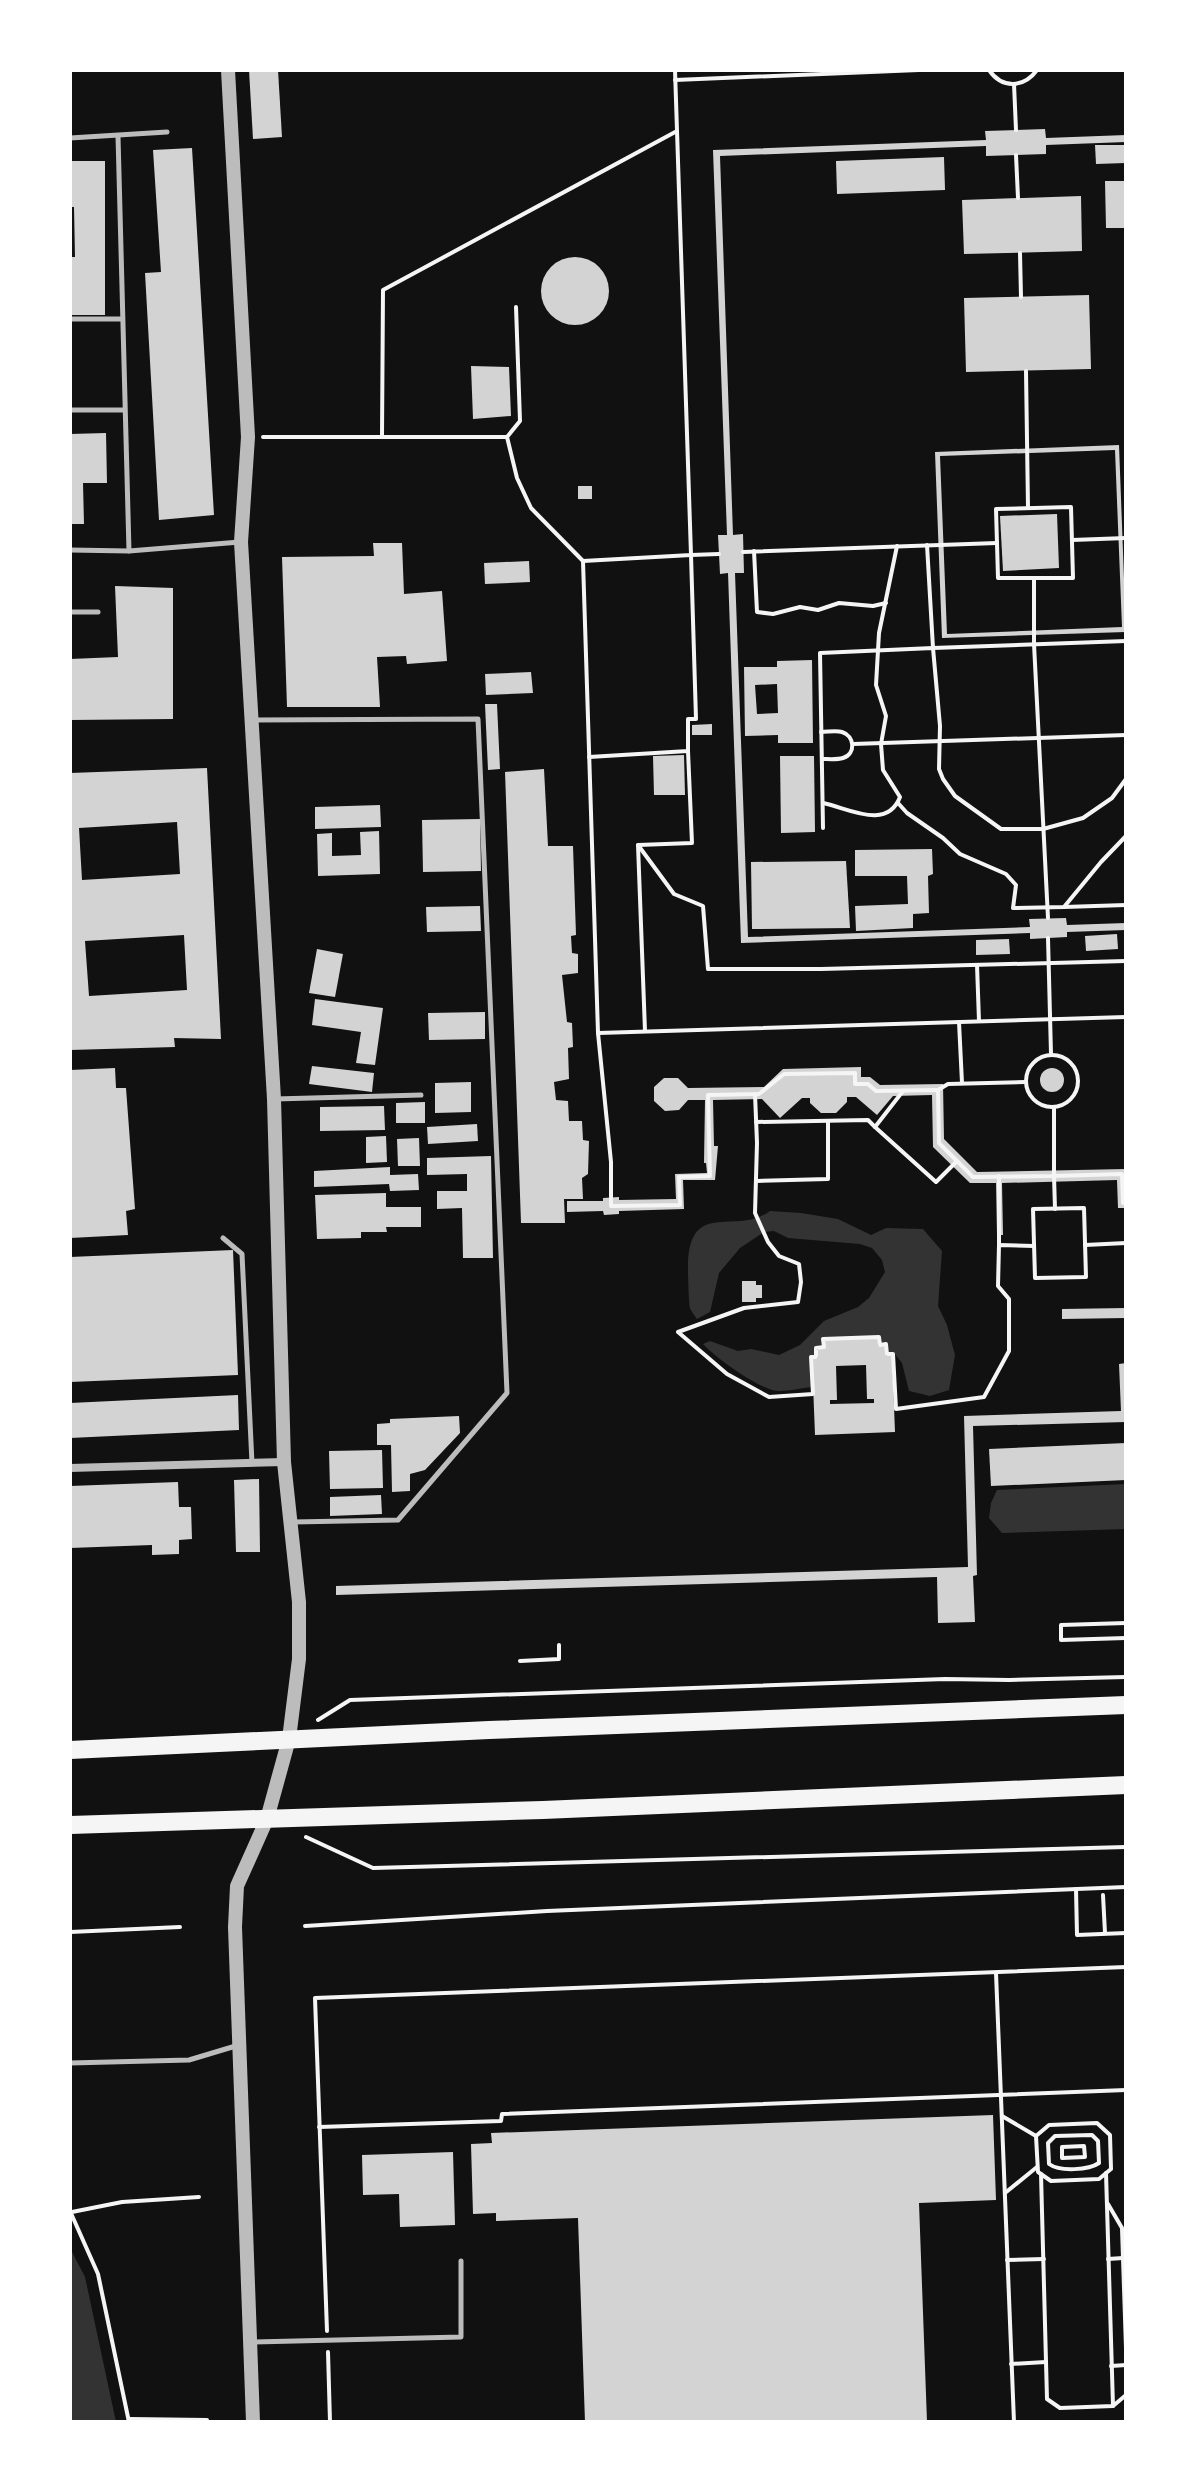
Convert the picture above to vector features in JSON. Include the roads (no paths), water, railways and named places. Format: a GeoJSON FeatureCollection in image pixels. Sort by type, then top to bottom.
{"type":"FeatureCollection","features":[{"type":"Feature","properties":{"kind":"highway"},"geometry":{"type":"LineString","coordinates":[[70,1750],[1126,1705]]}},
{"type":"Feature","properties":{"kind":"highway"},"geometry":{"type":"LineString","coordinates":[[70,1825],[559,1810],[1126,1785]]}},
{"type":"Feature","properties":{"kind":"street"},"geometry":{"type":"LineString","coordinates":[[228,70],[248,437],[241,542],[274,1099],[284,1462],[299,1602],[299,1659],[289,1739],[267,1819],[237,1886],[235,1927],[253,2422]]}},
{"type":"Feature","properties":{"kind":"street"},"geometry":{"type":"LineString","coordinates":[[70,1468],[284,1462]]}},
{"type":"Feature","properties":{"kind":"lane"},"geometry":{"type":"LineString","coordinates":[[70,138],[167,132]]}},
{"type":"Feature","properties":{"kind":"lane"},"geometry":{"type":"LineString","coordinates":[[118,136],[129,551]]}},
{"type":"Feature","properties":{"kind":"lane"},"geometry":{"type":"LineString","coordinates":[[70,319],[122,319]]}},
{"type":"Feature","properties":{"kind":"lane"},"geometry":{"type":"LineString","coordinates":[[70,410],[124,410]]}},
{"type":"Feature","properties":{"kind":"lane"},"geometry":{"type":"LineString","coordinates":[[70,550],[129,551],[241,542]]}},
{"type":"Feature","properties":{"kind":"lane"},"geometry":{"type":"LineString","coordinates":[[70,612],[98,612]]}},
{"type":"Feature","properties":{"kind":"lane"},"geometry":{"type":"LineString","coordinates":[[251,720],[478,719],[507,1393],[398,1520],[292,1522]]}},
{"type":"Feature","properties":{"kind":"lane"},"geometry":{"type":"LineString","coordinates":[[274,1099],[421,1095]]}},
{"type":"Feature","properties":{"kind":"lane"},"geometry":{"type":"LineString","coordinates":[[223,1238],[242,1254],[252,1463]]}},
{"type":"Feature","properties":{"kind":"lane"},"geometry":{"type":"LineString","coordinates":[[70,2063],[189,2060],[240,2044]]}},
{"type":"Feature","properties":{"kind":"lane"},"geometry":{"type":"LineString","coordinates":[[250,2342],[461,2337],[461,2261]]}}]}
